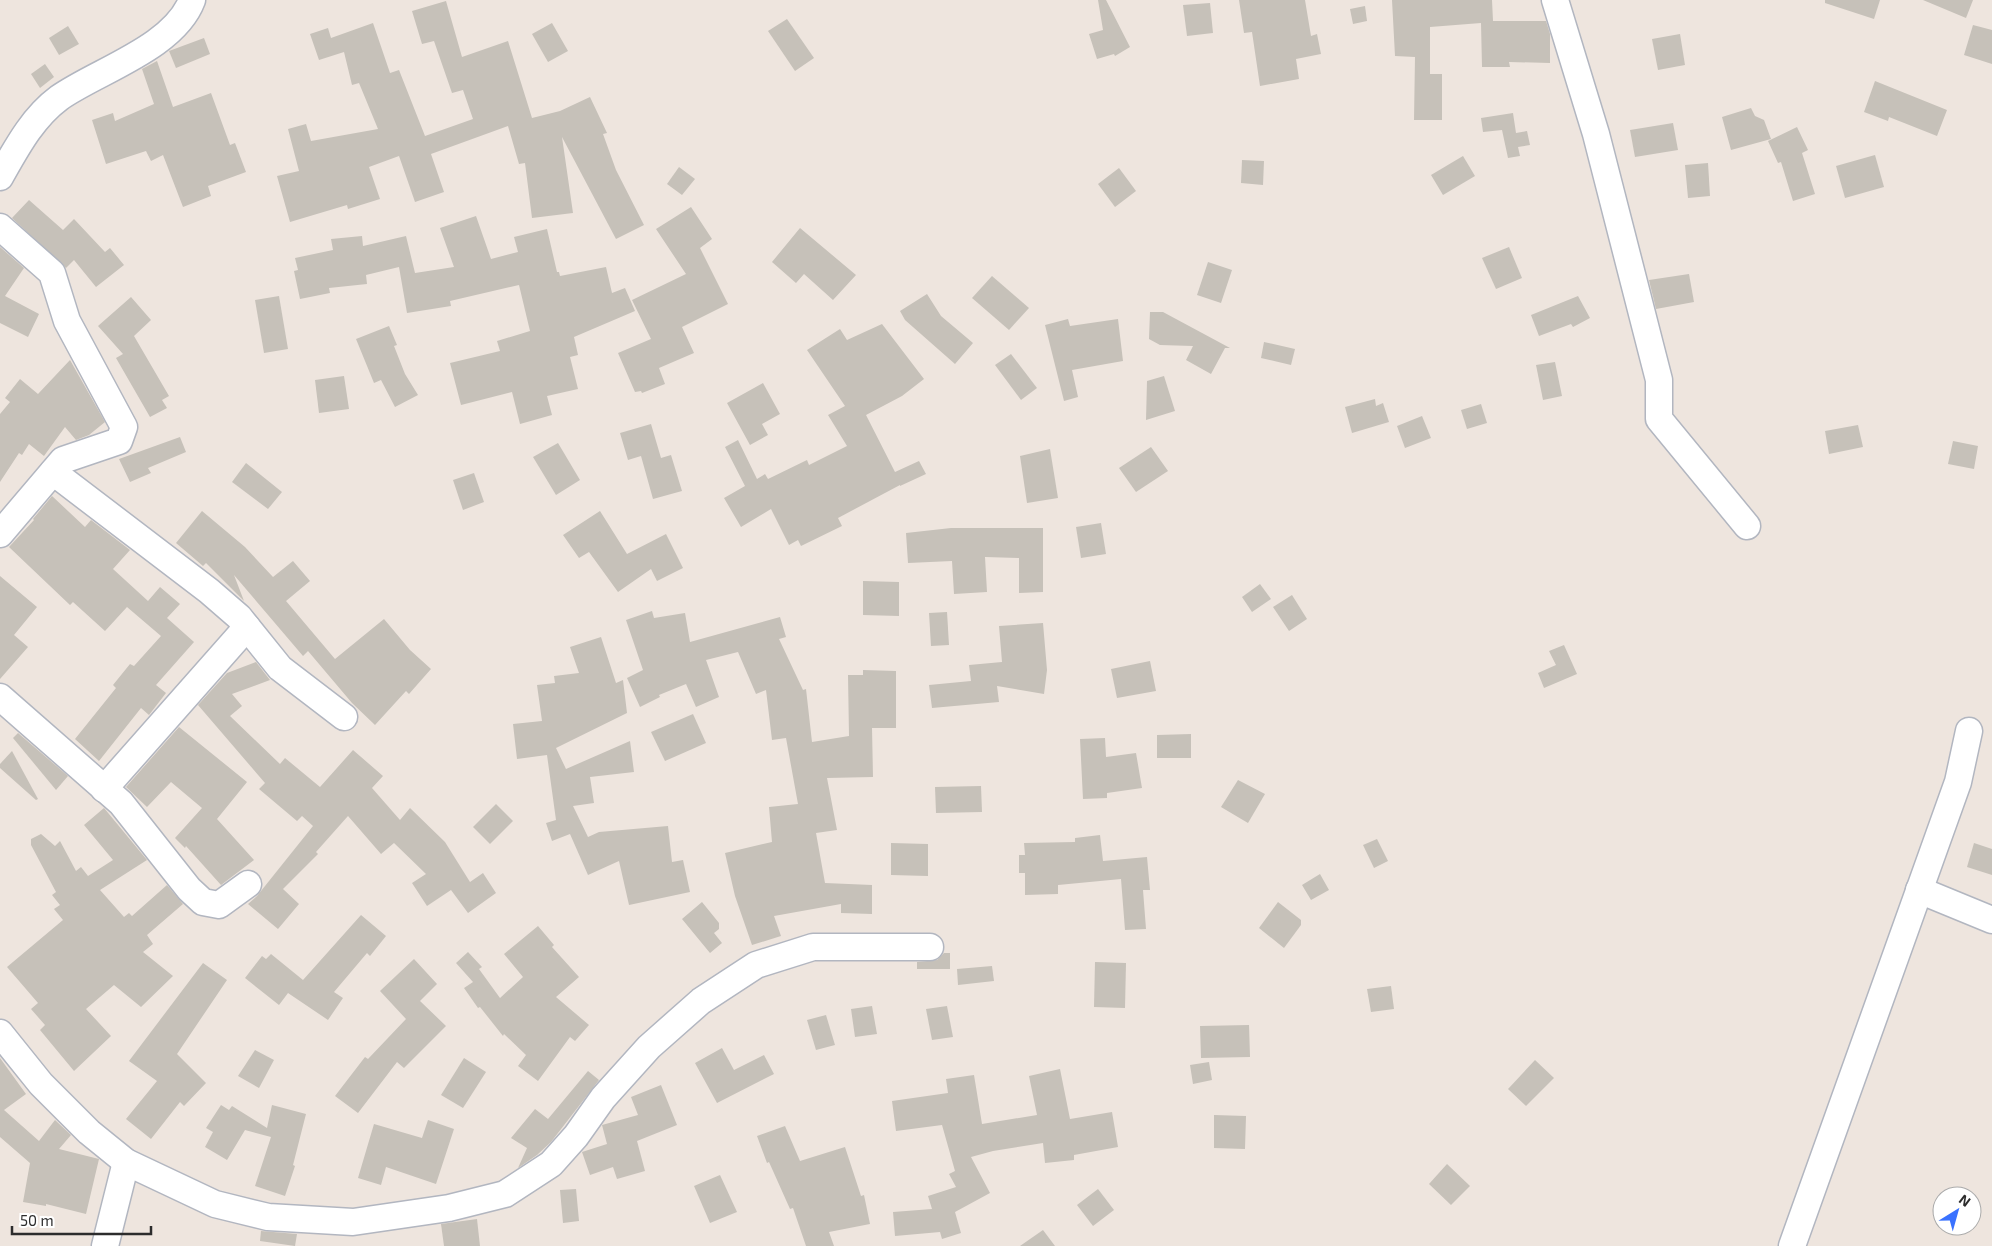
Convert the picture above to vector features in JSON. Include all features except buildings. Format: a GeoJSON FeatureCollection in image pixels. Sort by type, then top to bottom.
{"type":"FeatureCollection","features":[{"type":"Feature","properties":{"kind":"street"},"geometry":{"type":"LineString","coordinates":[[0,177],[24,135],[40,115],[59,98],[133,58],[170,30],[188,8],[192,0]]}},
{"type":"Feature","properties":{"kind":"street"},"geometry":{"type":"LineString","coordinates":[[1555,0],[1596,134],[1659,380],[1658,419],[1747,526]]}},
{"type":"Feature","properties":{"kind":"street"},"geometry":{"type":"LineString","coordinates":[[0,227],[52,273],[67,321],[124,427],[120,441],[63,460],[0,534]]}},
{"type":"Feature","properties":{"kind":"street"},"geometry":{"type":"LineString","coordinates":[[52,472],[196,580],[239,617],[280,668],[344,717]]}},
{"type":"Feature","properties":{"kind":"street"},"geometry":{"type":"LineString","coordinates":[[104,789],[247,627]]}},
{"type":"Feature","properties":{"kind":"street"},"geometry":{"type":"LineString","coordinates":[[0,697],[122,803],[189,889],[203,902],[219,905],[248,884]]}},
{"type":"Feature","properties":{"kind":"street"},"geometry":{"type":"LineString","coordinates":[[1792,1246],[1958,782],[1969,731]]}},
{"type":"Feature","properties":{"kind":"street"},"geometry":{"type":"LineString","coordinates":[[1919,890],[1992,920]]}},
{"type":"Feature","properties":{"kind":"street"},"geometry":{"type":"LineString","coordinates":[[0,1032],[41,1084],[89,1132],[126,1162],[215,1204],[268,1217],[353,1222],[449,1208],[505,1194],[552,1164],[576,1136],[604,1098],[648,1048],[701,1001],[756,965],[813,947],[930,947]]}},
{"type":"Feature","properties":{"kind":"street"},"geometry":{"type":"LineString","coordinates":[[105,1246],[126,1162]]}}]}
